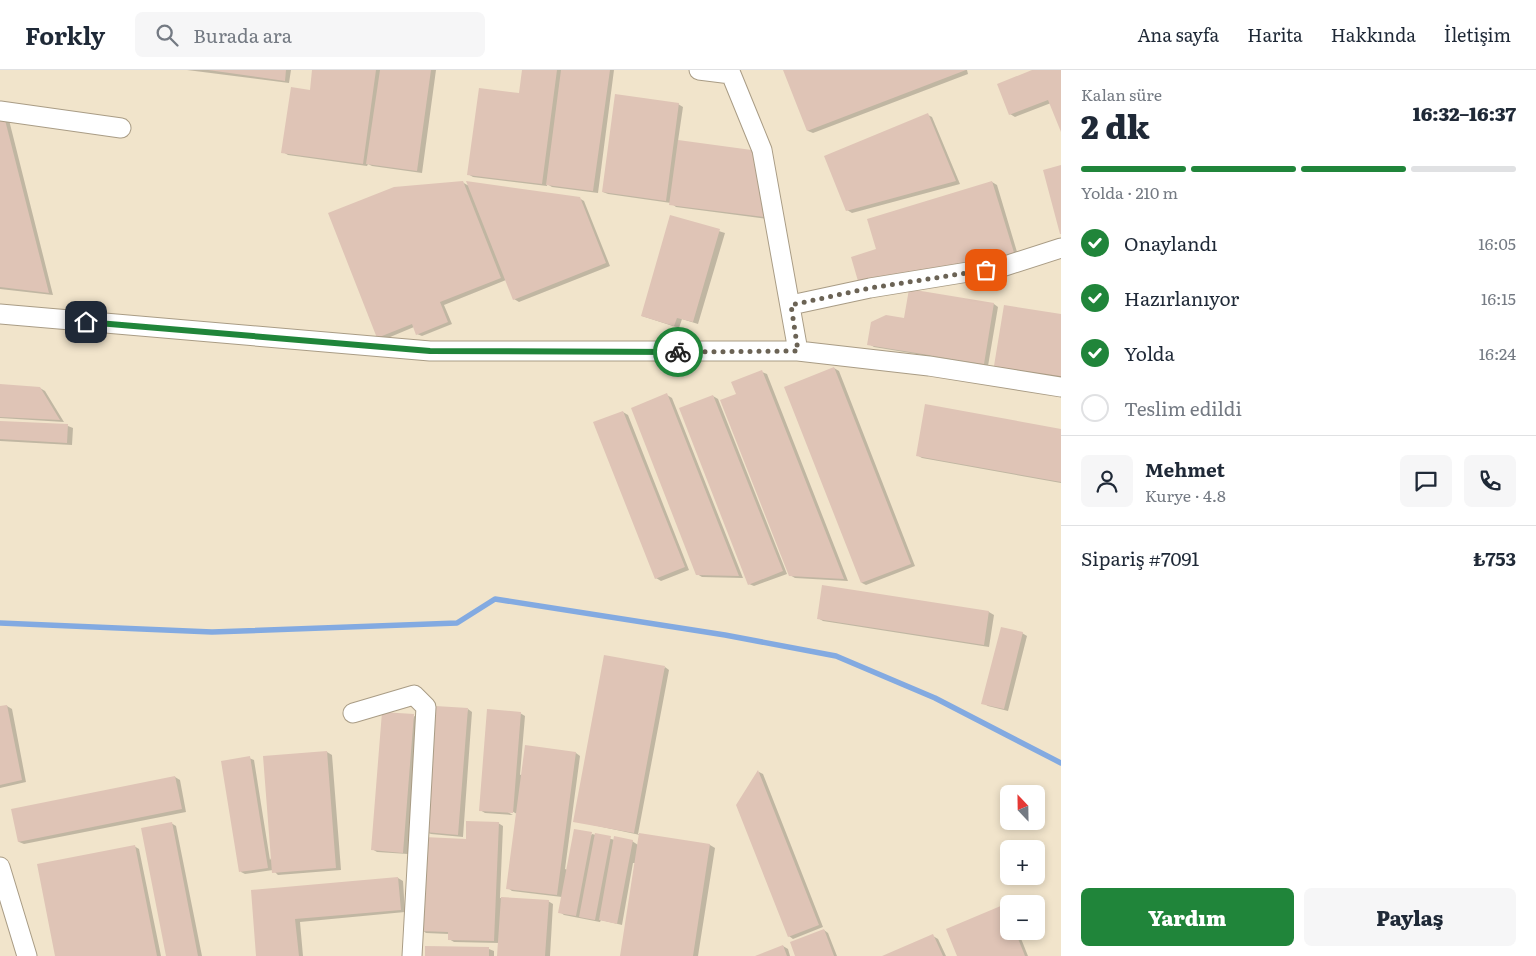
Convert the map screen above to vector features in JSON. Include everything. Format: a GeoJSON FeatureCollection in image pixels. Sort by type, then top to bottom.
{"type":"FeatureCollection","features":[{"type":"Feature","properties":{"kind":"street"},"geometry":{"type":"LineString","coordinates":[[699,70],[731,74],[762,150],[798,351]]}},
{"type":"Feature","properties":{"kind":"street"},"geometry":{"type":"LineString","coordinates":[[0,111],[121,128]]}},
{"type":"Feature","properties":{"kind":"street"},"geometry":{"type":"LineString","coordinates":[[791,305],[870,288],[1004,266],[1061,248]]}},
{"type":"Feature","properties":{"kind":"street"},"geometry":{"type":"LineString","coordinates":[[0,314],[430,351],[798,351],[929,366],[1061,387]]}},
{"type":"Feature","properties":{"kind":"street"},"geometry":{"type":"LineString","coordinates":[[353,713],[414,694],[426,707],[412,956]]}},
{"type":"Feature","properties":{"kind":"street"},"geometry":{"type":"LineString","coordinates":[[0,867],[27,956]]}},
{"type":"Feature","properties":{"kind":"building"},"geometry":{"type":"Polygon","coordinates":[[[208,70],[286,70],[285,81],[208,70]]]}},
{"type":"Feature","properties":{"kind":"building"},"geometry":{"type":"Polygon","coordinates":[[[312,70],[376,70],[363,164],[281,153],[291,87],[310,90],[312,70]]]}},
{"type":"Feature","properties":{"kind":"building"},"geometry":{"type":"Polygon","coordinates":[[[380,70],[431,70],[417,171],[366,164],[380,70]]]}},
{"type":"Feature","properties":{"kind":"building"},"geometry":{"type":"Polygon","coordinates":[[[522,70],[557,70],[542,184],[467,175],[479,88],[519,93],[522,70]]]}},
{"type":"Feature","properties":{"kind":"building"},"geometry":{"type":"Polygon","coordinates":[[[561,70],[610,70],[593,191],[546,185],[561,70]]]}},
{"type":"Feature","properties":{"kind":"building"},"geometry":{"type":"Polygon","coordinates":[[[783,70],[966,70],[807,131],[783,70]]]}},
{"type":"Feature","properties":{"kind":"building"},"geometry":{"type":"Polygon","coordinates":[[[1032,70],[1061,70],[1061,132],[1048,100],[1009,115],[997,84],[1032,70]]]}},
{"type":"Feature","properties":{"kind":"building"},"geometry":{"type":"Polygon","coordinates":[[[615,94],[679,103],[666,201],[602,192],[615,94]]]}},
{"type":"Feature","properties":{"kind":"building"},"geometry":{"type":"Polygon","coordinates":[[[928,113],[956,181],[846,211],[824,156],[928,113]]]}},
{"type":"Feature","properties":{"kind":"building"},"geometry":{"type":"Polygon","coordinates":[[[0,116],[4,116],[49,293],[0,287],[0,116]]]}},
{"type":"Feature","properties":{"kind":"building"},"geometry":{"type":"Polygon","coordinates":[[[678,140],[759,151],[771,218],[669,205],[678,140]]]}},
{"type":"Feature","properties":{"kind":"building"},"geometry":{"type":"Polygon","coordinates":[[[1061,165],[1061,234],[1060,234],[1043,170],[1061,165]]]}},
{"type":"Feature","properties":{"kind":"building"},"geometry":{"type":"Polygon","coordinates":[[[463,181],[501,278],[440,302],[448,322],[416,335],[412,324],[377,338],[328,213],[394,187],[463,181]]]}},
{"type":"Feature","properties":{"kind":"building"},"geometry":{"type":"Polygon","coordinates":[[[466,181],[580,197],[606,263],[513,300],[466,181]]]}},
{"type":"Feature","properties":{"kind":"building"},"geometry":{"type":"Polygon","coordinates":[[[992,181],[1016,259],[858,281],[851,257],[876,249],[867,219],[992,181]]]}},
{"type":"Feature","properties":{"kind":"building"},"geometry":{"type":"Polygon","coordinates":[[[670,215],[720,229],[693,322],[677,318],[674,326],[641,316],[670,215]]]}},
{"type":"Feature","properties":{"kind":"building"},"geometry":{"type":"Polygon","coordinates":[[[909,289],[994,303],[984,364],[867,345],[871,322],[886,315],[904,318],[909,289]]]}},
{"type":"Feature","properties":{"kind":"building"},"geometry":{"type":"Polygon","coordinates":[[[1004,305],[1061,314],[1061,377],[994,366],[1004,305]]]}},
{"type":"Feature","properties":{"kind":"building"},"geometry":{"type":"Polygon","coordinates":[[[834,367],[911,564],[861,583],[784,387],[834,367]]]}},
{"type":"Feature","properties":{"kind":"building"},"geometry":{"type":"Polygon","coordinates":[[[762,370],[844,579],[789,576],[720,400],[736,394],[731,382],[762,370]]]}},
{"type":"Feature","properties":{"kind":"building"},"geometry":{"type":"Polygon","coordinates":[[[0,384],[40,387],[60,420],[0,417],[0,384]]]}},
{"type":"Feature","properties":{"kind":"building"},"geometry":{"type":"Polygon","coordinates":[[[667,393],[739,576],[696,575],[631,408],[667,393]]]}},
{"type":"Feature","properties":{"kind":"building"},"geometry":{"type":"Polygon","coordinates":[[[713,395],[783,571],[748,585],[679,408],[713,395]]]}},
{"type":"Feature","properties":{"kind":"building"},"geometry":{"type":"Polygon","coordinates":[[[925,404],[1061,429],[1061,482],[916,456],[925,404]]]}},
{"type":"Feature","properties":{"kind":"building"},"geometry":{"type":"Polygon","coordinates":[[[623,411],[685,567],[655,579],[593,422],[623,411]]]}},
{"type":"Feature","properties":{"kind":"building"},"geometry":{"type":"Polygon","coordinates":[[[0,421],[68,424],[67,443],[0,439],[0,421]]]}},
{"type":"Feature","properties":{"kind":"building"},"geometry":{"type":"Polygon","coordinates":[[[822,585],[989,611],[984,645],[817,619],[822,585]]]}},
{"type":"Feature","properties":{"kind":"building"},"geometry":{"type":"Polygon","coordinates":[[[1001,627],[1023,632],[1004,709],[981,704],[1001,627]]]}},
{"type":"Feature","properties":{"kind":"building"},"geometry":{"type":"Polygon","coordinates":[[[604,655],[665,666],[634,833],[573,822],[604,655]]]}},
{"type":"Feature","properties":{"kind":"building"},"geometry":{"type":"Polygon","coordinates":[[[7,705],[22,780],[0,785],[0,706],[7,705]]]}},
{"type":"Feature","properties":{"kind":"building"},"geometry":{"type":"Polygon","coordinates":[[[435,706],[468,708],[458,835],[425,832],[435,706]]]}},
{"type":"Feature","properties":{"kind":"building"},"geometry":{"type":"Polygon","coordinates":[[[487,709],[521,712],[513,813],[479,811],[487,709]]]}},
{"type":"Feature","properties":{"kind":"building"},"geometry":{"type":"Polygon","coordinates":[[[382,712],[414,714],[403,853],[371,850],[382,712]]]}},
{"type":"Feature","properties":{"kind":"building"},"geometry":{"type":"Polygon","coordinates":[[[525,745],[576,752],[557,895],[506,889],[525,745]]]}},
{"type":"Feature","properties":{"kind":"building"},"geometry":{"type":"Polygon","coordinates":[[[327,751],[336,868],[272,873],[263,756],[327,751]]]}},
{"type":"Feature","properties":{"kind":"building"},"geometry":{"type":"Polygon","coordinates":[[[250,756],[268,868],[239,872],[221,761],[250,756]]]}},
{"type":"Feature","properties":{"kind":"building"},"geometry":{"type":"Polygon","coordinates":[[[758,770],[819,925],[788,937],[736,805],[758,770]]]}},
{"type":"Feature","properties":{"kind":"building"},"geometry":{"type":"Polygon","coordinates":[[[175,776],[182,809],[18,842],[11,809],[175,776]]]}},
{"type":"Feature","properties":{"kind":"building"},"geometry":{"type":"Polygon","coordinates":[[[466,821],[499,822],[494,941],[448,940],[448,932],[420,931],[424,837],[466,839],[466,821]]]}},
{"type":"Feature","properties":{"kind":"building"},"geometry":{"type":"Polygon","coordinates":[[[172,822],[198,956],[166,956],[141,828],[172,822]]]}},
{"type":"Feature","properties":{"kind":"building"},"geometry":{"type":"Polygon","coordinates":[[[574,829],[592,832],[576,916],[558,913],[574,829]]]}},
{"type":"Feature","properties":{"kind":"building"},"geometry":{"type":"Polygon","coordinates":[[[595,833],[611,836],[595,920],[579,917],[595,833]]]}},
{"type":"Feature","properties":{"kind":"building"},"geometry":{"type":"Polygon","coordinates":[[[639,833],[710,844],[693,956],[620,956],[639,833]]]}},
{"type":"Feature","properties":{"kind":"building"},"geometry":{"type":"Polygon","coordinates":[[[614,836],[633,840],[617,924],[599,920],[614,836]]]}},
{"type":"Feature","properties":{"kind":"building"},"geometry":{"type":"Polygon","coordinates":[[[135,845],[157,956],[55,956],[37,864],[135,845]]]}},
{"type":"Feature","properties":{"kind":"building"},"geometry":{"type":"Polygon","coordinates":[[[398,877],[401,910],[295,919],[299,956],[256,956],[251,890],[398,877]]]}},
{"type":"Feature","properties":{"kind":"building"},"geometry":{"type":"Polygon","coordinates":[[[501,897],[549,900],[545,956],[497,956],[501,897]]]}},
{"type":"Feature","properties":{"kind":"building"},"geometry":{"type":"Polygon","coordinates":[[[1000,906],[1000,940],[1019,940],[1025,956],[957,956],[946,929],[1000,906]]]}},
{"type":"Feature","properties":{"kind":"building"},"geometry":{"type":"Polygon","coordinates":[[[824,929],[834,956],[795,956],[790,942],[824,929]]]}},
{"type":"Feature","properties":{"kind":"building"},"geometry":{"type":"Polygon","coordinates":[[[933,934],[943,956],[882,956],[933,934]]]}},
{"type":"Feature","properties":{"kind":"building"},"geometry":{"type":"Polygon","coordinates":[[[783,945],[787,956],[755,956],[783,945]]]}},
{"type":"Feature","properties":{"kind":"building"},"geometry":{"type":"Polygon","coordinates":[[[425,946],[489,947],[489,956],[425,956],[425,946]]]}},
{"type":"Feature","properties":{"kind":"waterway"},"geometry":{"type":"LineString","coordinates":[[0,623],[212,632],[457,623],[495,599],[725,635],[836,656],[935,698],[1061,763]]}},
{"type":"Feature","properties":{"kind":"way so far"},"geometry":{"type":"LineString","coordinates":[[678,352],[798,351],[791,305],[870,288],[986,270]]}},
{"type":"Feature","properties":{"kind":"route"},"geometry":{"type":"LineString","coordinates":[[86,322],[430,351],[678,352]]}}]}
